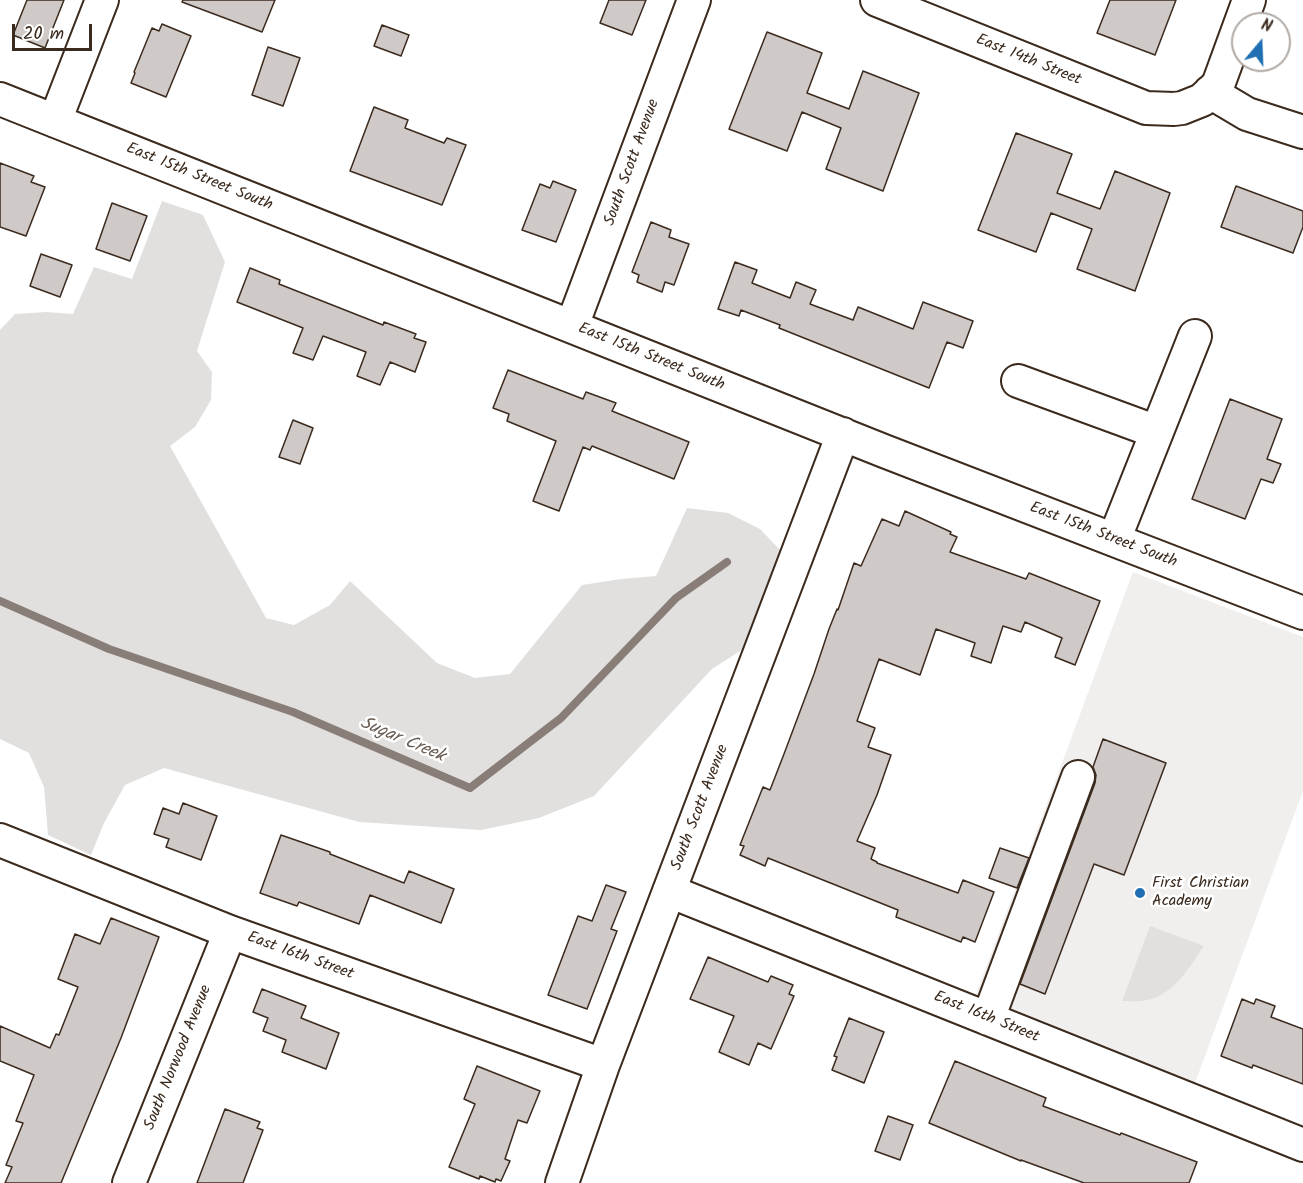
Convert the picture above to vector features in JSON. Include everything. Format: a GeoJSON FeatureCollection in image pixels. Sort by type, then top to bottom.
{"type":"FeatureCollection","features":[{"type":"Feature","properties":{"kind":"street"},"geometry":{"type":"LineString","coordinates":[[55,121],[102,0]]}},
{"type":"Feature","properties":{"kind":"street","name":"South Scott Avenue"},"geometry":{"type":"LineString","coordinates":[[572,326],[694,0]]}},
{"type":"Feature","properties":{"kind":"street","name":"East 14th Street"},"geometry":{"type":"LineString","coordinates":[[877,0],[1146,108],[1182,108],[1202,100],[1210,92]]}},
{"type":"Feature","properties":{"kind":"street"},"geometry":{"type":"LineString","coordinates":[[1249,0],[1218,85],[1210,92],[1247,114],[1303,132]]}},
{"type":"Feature","properties":{"kind":"street","name":"East 15th Street South"},"geometry":{"type":"LineString","coordinates":[[0,99],[843,434],[1303,613]]}},
{"type":"Feature","properties":{"kind":"street"},"geometry":{"type":"LineString","coordinates":[[1114,540],[1195,336]]}},
{"type":"Feature","properties":{"kind":"street"},"geometry":{"type":"LineString","coordinates":[[1018,381],[1157,432]]}},
{"type":"Feature","properties":{"kind":"street","name":"South Scott Avenue"},"geometry":{"type":"LineString","coordinates":[[562,1183],[603,1065],[843,434]]}},
{"type":"Feature","properties":{"kind":"street"},"geometry":{"type":"LineString","coordinates":[[988,1019],[1078,777]]}},
{"type":"Feature","properties":{"kind":"street","name":"East 16th Street"},"geometry":{"type":"LineString","coordinates":[[0,840],[230,932],[603,1065]]}},
{"type":"Feature","properties":{"kind":"street","name":"East 16th Street"},"geometry":{"type":"LineString","coordinates":[[669,891],[1303,1145]]}},
{"type":"Feature","properties":{"kind":"street","name":"South Norwood Avenue"},"geometry":{"type":"LineString","coordinates":[[129,1183],[230,932]]}},
{"type":"Feature","properties":{"kind":"shaded area"},"geometry":{"type":"Polygon","coordinates":[[[162,201],[203,215],[225,262],[197,351],[212,372],[211,400],[195,427],[170,446],[266,618],[294,625],[330,605],[350,581],[437,663],[475,678],[510,674],[582,585],[656,576],[687,508],[728,513],[760,529],[783,553],[748,646],[712,669],[594,796],[539,818],[481,830],[359,822],[164,768],[125,785],[104,823],[91,855],[48,835],[44,787],[29,753],[0,739],[0,330],[15,314],[46,312],[73,314],[94,267],[132,279],[162,201]]]}},
{"type":"Feature","properties":{"kind":"shaded area","name":"First Christian Academy"},"geometry":{"type":"Polygon","coordinates":[[[1133,572],[1303,637],[1303,791],[1195,1083],[976,994],[1133,572]]]}},
{"type":"Feature","properties":{"kind":"shaded area"},"geometry":{"type":"Polygon","coordinates":[[[1150,926],[1204,946],[1179,981],[1163,994],[1142,1001],[1122,1001],[1150,926]]]}},
{"type":"Feature","properties":{"kind":"building"},"geometry":{"type":"Polygon","coordinates":[[[27,0],[64,0],[45,48],[13,35],[27,0]]]}},
{"type":"Feature","properties":{"kind":"building"},"geometry":{"type":"Polygon","coordinates":[[[183,0],[275,0],[262,32],[182,2],[183,0]]]}},
{"type":"Feature","properties":{"kind":"building"},"geometry":{"type":"Polygon","coordinates":[[[609,0],[646,0],[632,35],[600,23],[609,0]]]}},
{"type":"Feature","properties":{"kind":"building"},"geometry":{"type":"Polygon","coordinates":[[[1110,0],[1176,0],[1155,55],[1097,33],[1110,0]]]}},
{"type":"Feature","properties":{"kind":"building"},"geometry":{"type":"Polygon","coordinates":[[[162,24],[191,36],[166,97],[131,83],[152,28],[159,31],[162,24]]]}},
{"type":"Feature","properties":{"kind":"building"},"geometry":{"type":"Polygon","coordinates":[[[382,25],[409,35],[401,56],[374,46],[382,25]]]}},
{"type":"Feature","properties":{"kind":"building"},"geometry":{"type":"Polygon","coordinates":[[[767,32],[822,53],[807,93],[849,109],[863,71],[919,93],[883,191],[826,169],[841,128],[802,112],[787,151],[729,129],[767,32]]]}},
{"type":"Feature","properties":{"kind":"building"},"geometry":{"type":"Polygon","coordinates":[[[268,47],[300,58],[283,106],[252,95],[268,47]]]}},
{"type":"Feature","properties":{"kind":"building"},"geometry":{"type":"Polygon","coordinates":[[[374,107],[408,120],[405,128],[444,143],[447,138],[466,145],[442,205],[350,171],[374,107]]]}},
{"type":"Feature","properties":{"kind":"building"},"geometry":{"type":"Polygon","coordinates":[[[1016,133],[1072,154],[1057,193],[1100,209],[1115,171],[1170,193],[1135,291],[1077,269],[1092,229],[1051,213],[1036,252],[978,230],[1016,133]]]}},
{"type":"Feature","properties":{"kind":"building"},"geometry":{"type":"Polygon","coordinates":[[[0,163],[34,176],[31,182],[45,187],[26,236],[0,227],[0,163]]]}},
{"type":"Feature","properties":{"kind":"building"},"geometry":{"type":"Polygon","coordinates":[[[553,181],[576,190],[556,242],[522,230],[540,184],[550,188],[553,181]]]}},
{"type":"Feature","properties":{"kind":"building"},"geometry":{"type":"Polygon","coordinates":[[[1236,186],[1303,211],[1303,227],[1293,253],[1221,227],[1236,186]]]}},
{"type":"Feature","properties":{"kind":"building"},"geometry":{"type":"Polygon","coordinates":[[[112,203],[147,216],[130,261],[96,249],[112,203]]]}},
{"type":"Feature","properties":{"kind":"building"},"geometry":{"type":"Polygon","coordinates":[[[651,222],[671,230],[669,237],[689,244],[674,285],[665,282],[662,292],[637,282],[639,275],[632,272],[651,222]]]}},
{"type":"Feature","properties":{"kind":"building"},"geometry":{"type":"Polygon","coordinates":[[[41,254],[72,265],[60,297],[30,286],[41,254]]]}},
{"type":"Feature","properties":{"kind":"building"},"geometry":{"type":"Polygon","coordinates":[[[735,262],[757,270],[752,283],[790,298],[796,282],[816,290],[810,304],[853,320],[858,307],[913,329],[923,302],[973,321],[963,348],[947,342],[929,388],[779,328],[780,325],[741,310],[739,316],[718,309],[735,262]]]}},
{"type":"Feature","properties":{"kind":"building"},"geometry":{"type":"Polygon","coordinates":[[[250,268],[280,280],[279,284],[383,325],[384,322],[416,334],[414,338],[426,342],[415,372],[390,362],[380,385],[357,376],[366,352],[323,336],[313,360],[293,353],[303,328],[237,302],[250,268]]]}},
{"type":"Feature","properties":{"kind":"building"},"geometry":{"type":"Polygon","coordinates":[[[508,370],[583,399],[586,392],[616,403],[612,411],[689,442],[674,479],[592,446],[590,450],[583,447],[559,511],[533,501],[556,441],[507,421],[509,414],[493,408],[508,370]]]}},
{"type":"Feature","properties":{"kind":"building"},"geometry":{"type":"Polygon","coordinates":[[[1230,399],[1282,419],[1267,459],[1281,464],[1273,483],[1261,479],[1245,519],[1192,499],[1230,399]]]}},
{"type":"Feature","properties":{"kind":"building"},"geometry":{"type":"Polygon","coordinates":[[[293,420],[313,428],[300,464],[279,457],[293,420]]]}},
{"type":"Feature","properties":{"kind":"building"},"geometry":{"type":"Polygon","coordinates":[[[905,511],[957,537],[950,552],[1026,579],[1029,573],[1100,601],[1075,665],[1055,657],[1062,638],[1025,622],[1021,632],[1003,626],[991,663],[971,656],[975,643],[936,629],[920,675],[879,659],[857,721],[875,728],[868,747],[891,755],[857,841],[875,848],[871,859],[877,863],[958,893],[963,880],[994,892],[975,942],[963,937],[961,942],[896,917],[898,910],[768,858],[765,866],[740,855],[744,846],[740,845],[763,787],[770,790],[854,563],[861,566],[882,519],[899,526],[905,511]]]}},
{"type":"Feature","properties":{"kind":"building"},"geometry":{"type":"Polygon","coordinates":[[[1103,739],[1166,763],[1124,875],[1094,864],[1045,994],[1020,984],[1095,783],[1096,775],[1093,767],[1103,739]]]}},
{"type":"Feature","properties":{"kind":"building"},"geometry":{"type":"Polygon","coordinates":[[[183,803],[217,816],[201,860],[166,847],[169,839],[154,834],[163,808],[179,814],[183,803]]]}},
{"type":"Feature","properties":{"kind":"building"},"geometry":{"type":"Polygon","coordinates":[[[281,835],[330,852],[330,854],[404,883],[409,871],[454,889],[441,923],[370,895],[359,924],[299,902],[297,906],[260,893],[281,835]]]}},
{"type":"Feature","properties":{"kind":"building"},"geometry":{"type":"Polygon","coordinates":[[[1000,848],[1029,858],[1017,888],[989,878],[1000,848]]]}},
{"type":"Feature","properties":{"kind":"building"},"geometry":{"type":"Polygon","coordinates":[[[606,885],[626,892],[611,929],[617,931],[587,1009],[548,995],[578,916],[592,921],[606,885]]]}},
{"type":"Feature","properties":{"kind":"building"},"geometry":{"type":"Polygon","coordinates":[[[111,918],[159,937],[121,1038],[61,1183],[5,1183],[12,1167],[6,1165],[23,1123],[16,1121],[34,1075],[0,1061],[0,1026],[50,1048],[56,1034],[59,1035],[78,987],[58,979],[75,934],[100,944],[111,918]]]}},
{"type":"Feature","properties":{"kind":"building"},"geometry":{"type":"Polygon","coordinates":[[[708,957],[768,982],[771,976],[793,985],[789,994],[794,996],[771,1049],[758,1043],[749,1065],[719,1052],[734,1016],[690,999],[708,957]]]}},
{"type":"Feature","properties":{"kind":"building"},"geometry":{"type":"Polygon","coordinates":[[[262,989],[306,1006],[301,1018],[339,1033],[326,1069],[282,1052],[286,1040],[263,1031],[268,1018],[253,1012],[262,989]]]}},
{"type":"Feature","properties":{"kind":"building"},"geometry":{"type":"Polygon","coordinates":[[[1242,999],[1254,1004],[1256,999],[1275,1006],[1271,1017],[1303,1029],[1303,1084],[1253,1065],[1252,1068],[1221,1056],[1242,999]]]}},
{"type":"Feature","properties":{"kind":"building"},"geometry":{"type":"Polygon","coordinates":[[[849,1018],[884,1032],[864,1083],[832,1070],[837,1057],[834,1056],[849,1018]]]}},
{"type":"Feature","properties":{"kind":"building"},"geometry":{"type":"Polygon","coordinates":[[[955,1061],[1046,1098],[1043,1106],[1197,1162],[1189,1183],[1084,1183],[1021,1161],[929,1123],[955,1061]]]}},
{"type":"Feature","properties":{"kind":"building"},"geometry":{"type":"Polygon","coordinates":[[[477,1066],[540,1091],[527,1123],[518,1120],[505,1159],[510,1161],[501,1181],[496,1179],[495,1182],[480,1176],[479,1179],[449,1167],[475,1104],[464,1099],[477,1066]]]}},
{"type":"Feature","properties":{"kind":"building"},"geometry":{"type":"Polygon","coordinates":[[[225,1109],[260,1122],[257,1128],[263,1130],[243,1183],[197,1183],[225,1109]]]}},
{"type":"Feature","properties":{"kind":"building"},"geometry":{"type":"Polygon","coordinates":[[[888,1116],[913,1125],[900,1160],[875,1151],[888,1116]]]}},
{"type":"Feature","properties":{"kind":"waterway","name":"Sugar Creek"},"geometry":{"type":"LineString","coordinates":[[0,601],[109,649],[293,712],[470,788],[561,718],[676,598],[727,562]]}},
{"type":"Feature","properties":{"kind":"place","name":"First Christian Academy"},"geometry":{"type":"Point","coordinates":[1140,893]}}]}
